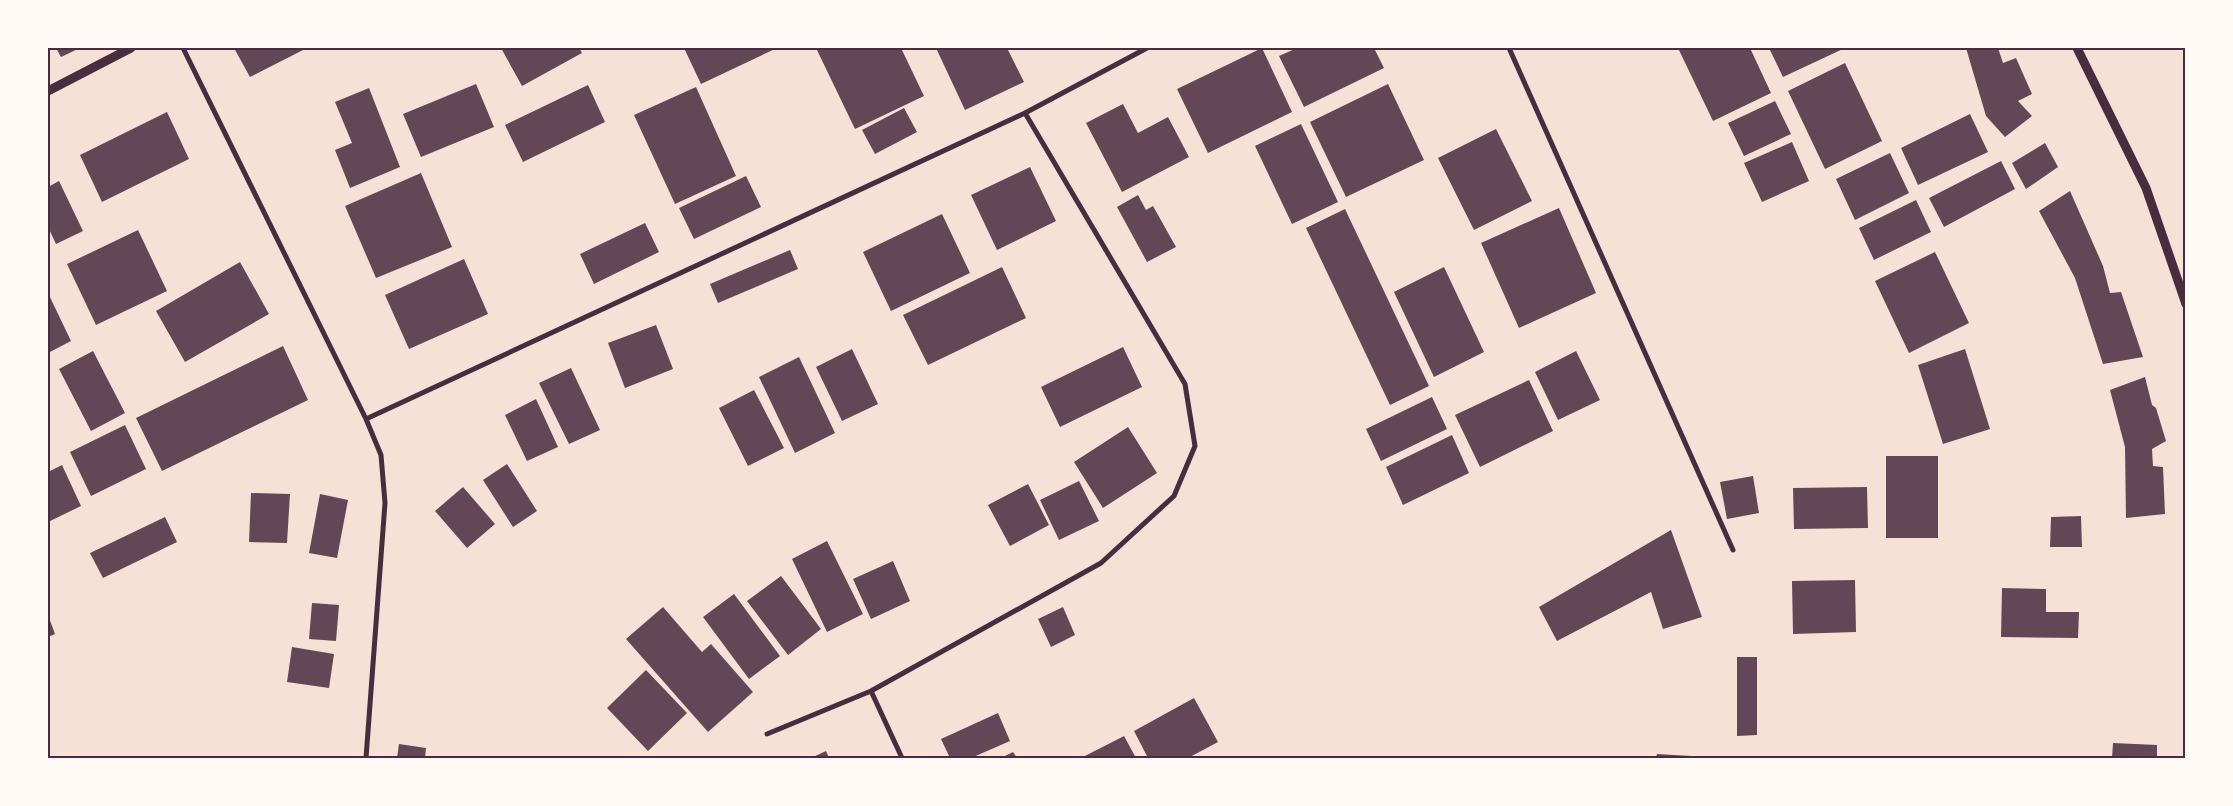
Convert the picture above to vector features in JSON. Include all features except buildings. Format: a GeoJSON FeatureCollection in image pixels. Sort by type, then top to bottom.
{"type":"FeatureCollection","features":[{"type":"Feature","properties":{"kind":"street"},"geometry":{"type":"LineString","coordinates":[[48,91],[131,48]]}},
{"type":"Feature","properties":{"kind":"street"},"geometry":{"type":"LineString","coordinates":[[183,48],[366,418],[381,455],[385,503],[366,758]]}},
{"type":"Feature","properties":{"kind":"street"},"geometry":{"type":"LineString","coordinates":[[366,418],[1025,113],[1147,48]]}},
{"type":"Feature","properties":{"kind":"street"},"geometry":{"type":"LineString","coordinates":[[1509,48],[1733,550]]}},
{"type":"Feature","properties":{"kind":"street"},"geometry":{"type":"LineString","coordinates":[[2077,48],[2146,188],[2186,304]]}},
{"type":"Feature","properties":{"kind":"street"},"geometry":{"type":"LineString","coordinates":[[767,734],[871,691],[1101,562],[1174,496],[1195,446],[1185,384],[1025,113]]}},
{"type":"Feature","properties":{"kind":"street"},"geometry":{"type":"LineString","coordinates":[[871,691],[902,758]]}}]}
